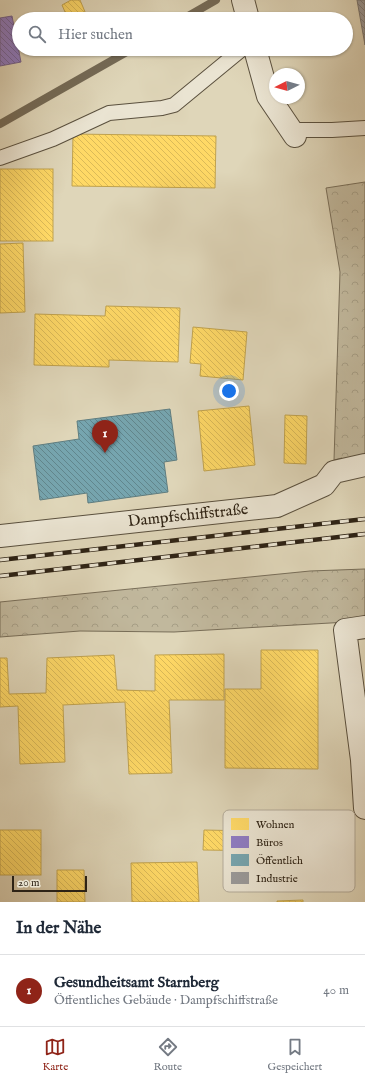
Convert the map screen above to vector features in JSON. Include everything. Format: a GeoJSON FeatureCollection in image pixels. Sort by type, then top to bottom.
{"type":"FeatureCollection","features":[{"type":"Feature","properties":{"kind":"street"},"geometry":{"type":"LineString","coordinates":[[243,0],[246,12]]}},
{"type":"Feature","properties":{"kind":"street"},"geometry":{"type":"LineString","coordinates":[[258,56],[268,96],[293,133]]}},
{"type":"Feature","properties":{"kind":"street","name":"Dampfschiffstraße"},"geometry":{"type":"LineString","coordinates":[[0,536],[277,506],[324,485],[334,472],[365,465]]}},
{"type":"Feature","properties":{"kind":"street"},"geometry":{"type":"LineString","coordinates":[[355,628],[365,808]]}},
{"type":"Feature","properties":{"kind":"lane"},"geometry":{"type":"LineString","coordinates":[[0,158],[53,138],[110,113],[162,108],[174,105],[234,56]]}},
{"type":"Feature","properties":{"kind":"lane"},"geometry":{"type":"LineString","coordinates":[[293,133],[365,128]]}},
{"type":"Feature","properties":{"kind":"green space"},"geometry":{"type":"Polygon","coordinates":[[[365,182],[365,454],[342,460],[342,458],[334,460],[340,272],[326,188],[365,182]]]}},
{"type":"Feature","properties":{"kind":"green space"},"geometry":{"type":"Polygon","coordinates":[[[365,569],[365,621],[174,632],[80,631],[0,637],[0,602],[310,571],[365,569]]]}},
{"type":"Feature","properties":{"kind":"building: Wohnen"},"geometry":{"type":"Polygon","coordinates":[[[71,0],[80,0],[85,12],[65,12],[62,5],[71,0]]]}},
{"type":"Feature","properties":{"kind":"building: Wohnen"},"geometry":{"type":"Polygon","coordinates":[[[73,134],[216,136],[215,188],[72,186],[73,134]]]}},
{"type":"Feature","properties":{"kind":"building: Wohnen"},"geometry":{"type":"Polygon","coordinates":[[[0,169],[53,169],[53,241],[0,241],[0,169]]]}},
{"type":"Feature","properties":{"kind":"building: Wohnen"},"geometry":{"type":"Polygon","coordinates":[[[23,243],[25,312],[0,313],[0,244],[23,243]]]}},
{"type":"Feature","properties":{"kind":"building: Wohnen"},"geometry":{"type":"Polygon","coordinates":[[[106,306],[180,308],[178,362],[109,360],[109,367],[34,365],[35,314],[105,316],[106,306]]]}},
{"type":"Feature","properties":{"kind":"building: Wohnen"},"geometry":{"type":"Polygon","coordinates":[[[193,327],[247,332],[243,380],[200,376],[201,364],[190,363],[193,327]]]}},
{"type":"Feature","properties":{"kind":"building: Wohnen"},"geometry":{"type":"Polygon","coordinates":[[[249,406],[255,465],[204,471],[198,411],[249,406]]]}},
{"type":"Feature","properties":{"kind":"building: Wohnen"},"geometry":{"type":"Polygon","coordinates":[[[285,415],[307,416],[306,464],[284,463],[285,415]]]}},
{"type":"Feature","properties":{"kind":"building: Wohnen"},"geometry":{"type":"Polygon","coordinates":[[[261,650],[318,650],[318,769],[225,768],[225,689],[261,689],[261,650]]]}},
{"type":"Feature","properties":{"kind":"building: Wohnen"},"geometry":{"type":"Polygon","coordinates":[[[224,654],[224,700],[169,700],[172,773],[129,774],[125,702],[63,705],[65,762],[20,764],[18,706],[0,707],[0,658],[7,658],[9,694],[46,693],[47,658],[114,655],[117,690],[155,691],[155,655],[224,654]]]}},
{"type":"Feature","properties":{"kind":"building: Wohnen"},"geometry":{"type":"Polygon","coordinates":[[[0,830],[41,830],[41,875],[0,875],[0,830]]]}},
{"type":"Feature","properties":{"kind":"building: Wohnen"},"geometry":{"type":"Polygon","coordinates":[[[204,830],[223,830],[223,850],[203,850],[204,830]]]}},
{"type":"Feature","properties":{"kind":"building: Wohnen"},"geometry":{"type":"Polygon","coordinates":[[[197,862],[199,902],[132,902],[131,863],[197,862]]]}},
{"type":"Feature","properties":{"kind":"building: Wohnen"},"geometry":{"type":"Polygon","coordinates":[[[57,870],[84,870],[85,902],[57,902],[57,870]]]}},
{"type":"Feature","properties":{"kind":"building: Wohnen"},"geometry":{"type":"Polygon","coordinates":[[[303,900],[303,902],[277,902],[277,901],[303,900]]]}},
{"type":"Feature","properties":{"kind":"building: Büros"},"geometry":{"type":"Polygon","coordinates":[[[12,16],[12,56],[20,56],[21,62],[0,66],[0,18],[12,16]]]}},
{"type":"Feature","properties":{"kind":"building: Öffentlich"},"geometry":{"type":"Polygon","coordinates":[[[170,409],[177,460],[164,462],[168,492],[88,503],[87,493],[40,500],[33,446],[79,439],[77,421],[170,409]]]}},
{"type":"Feature","properties":{"kind":"building: Industrie"},"geometry":{"type":"Polygon","coordinates":[[[357,0],[365,0],[365,45],[357,0]]]}},
{"type":"Feature","properties":{"kind":"waterway"},"geometry":{"type":"LineString","coordinates":[[195,12],[216,0]]}},
{"type":"Feature","properties":{"kind":"waterway"},"geometry":{"type":"LineString","coordinates":[[0,124],[120,56]]}},
{"type":"Feature","properties":{"kind":"railway"},"geometry":{"type":"LineString","coordinates":[[0,560],[365,519]]}},
{"type":"Feature","properties":{"kind":"railway"},"geometry":{"type":"LineString","coordinates":[[0,576],[365,534]]}},
{"type":"Feature","properties":{"kind":"place","name":"Gesundheitsamt Starnberg"},"geometry":{"type":"Point","coordinates":[105,453]}}]}
